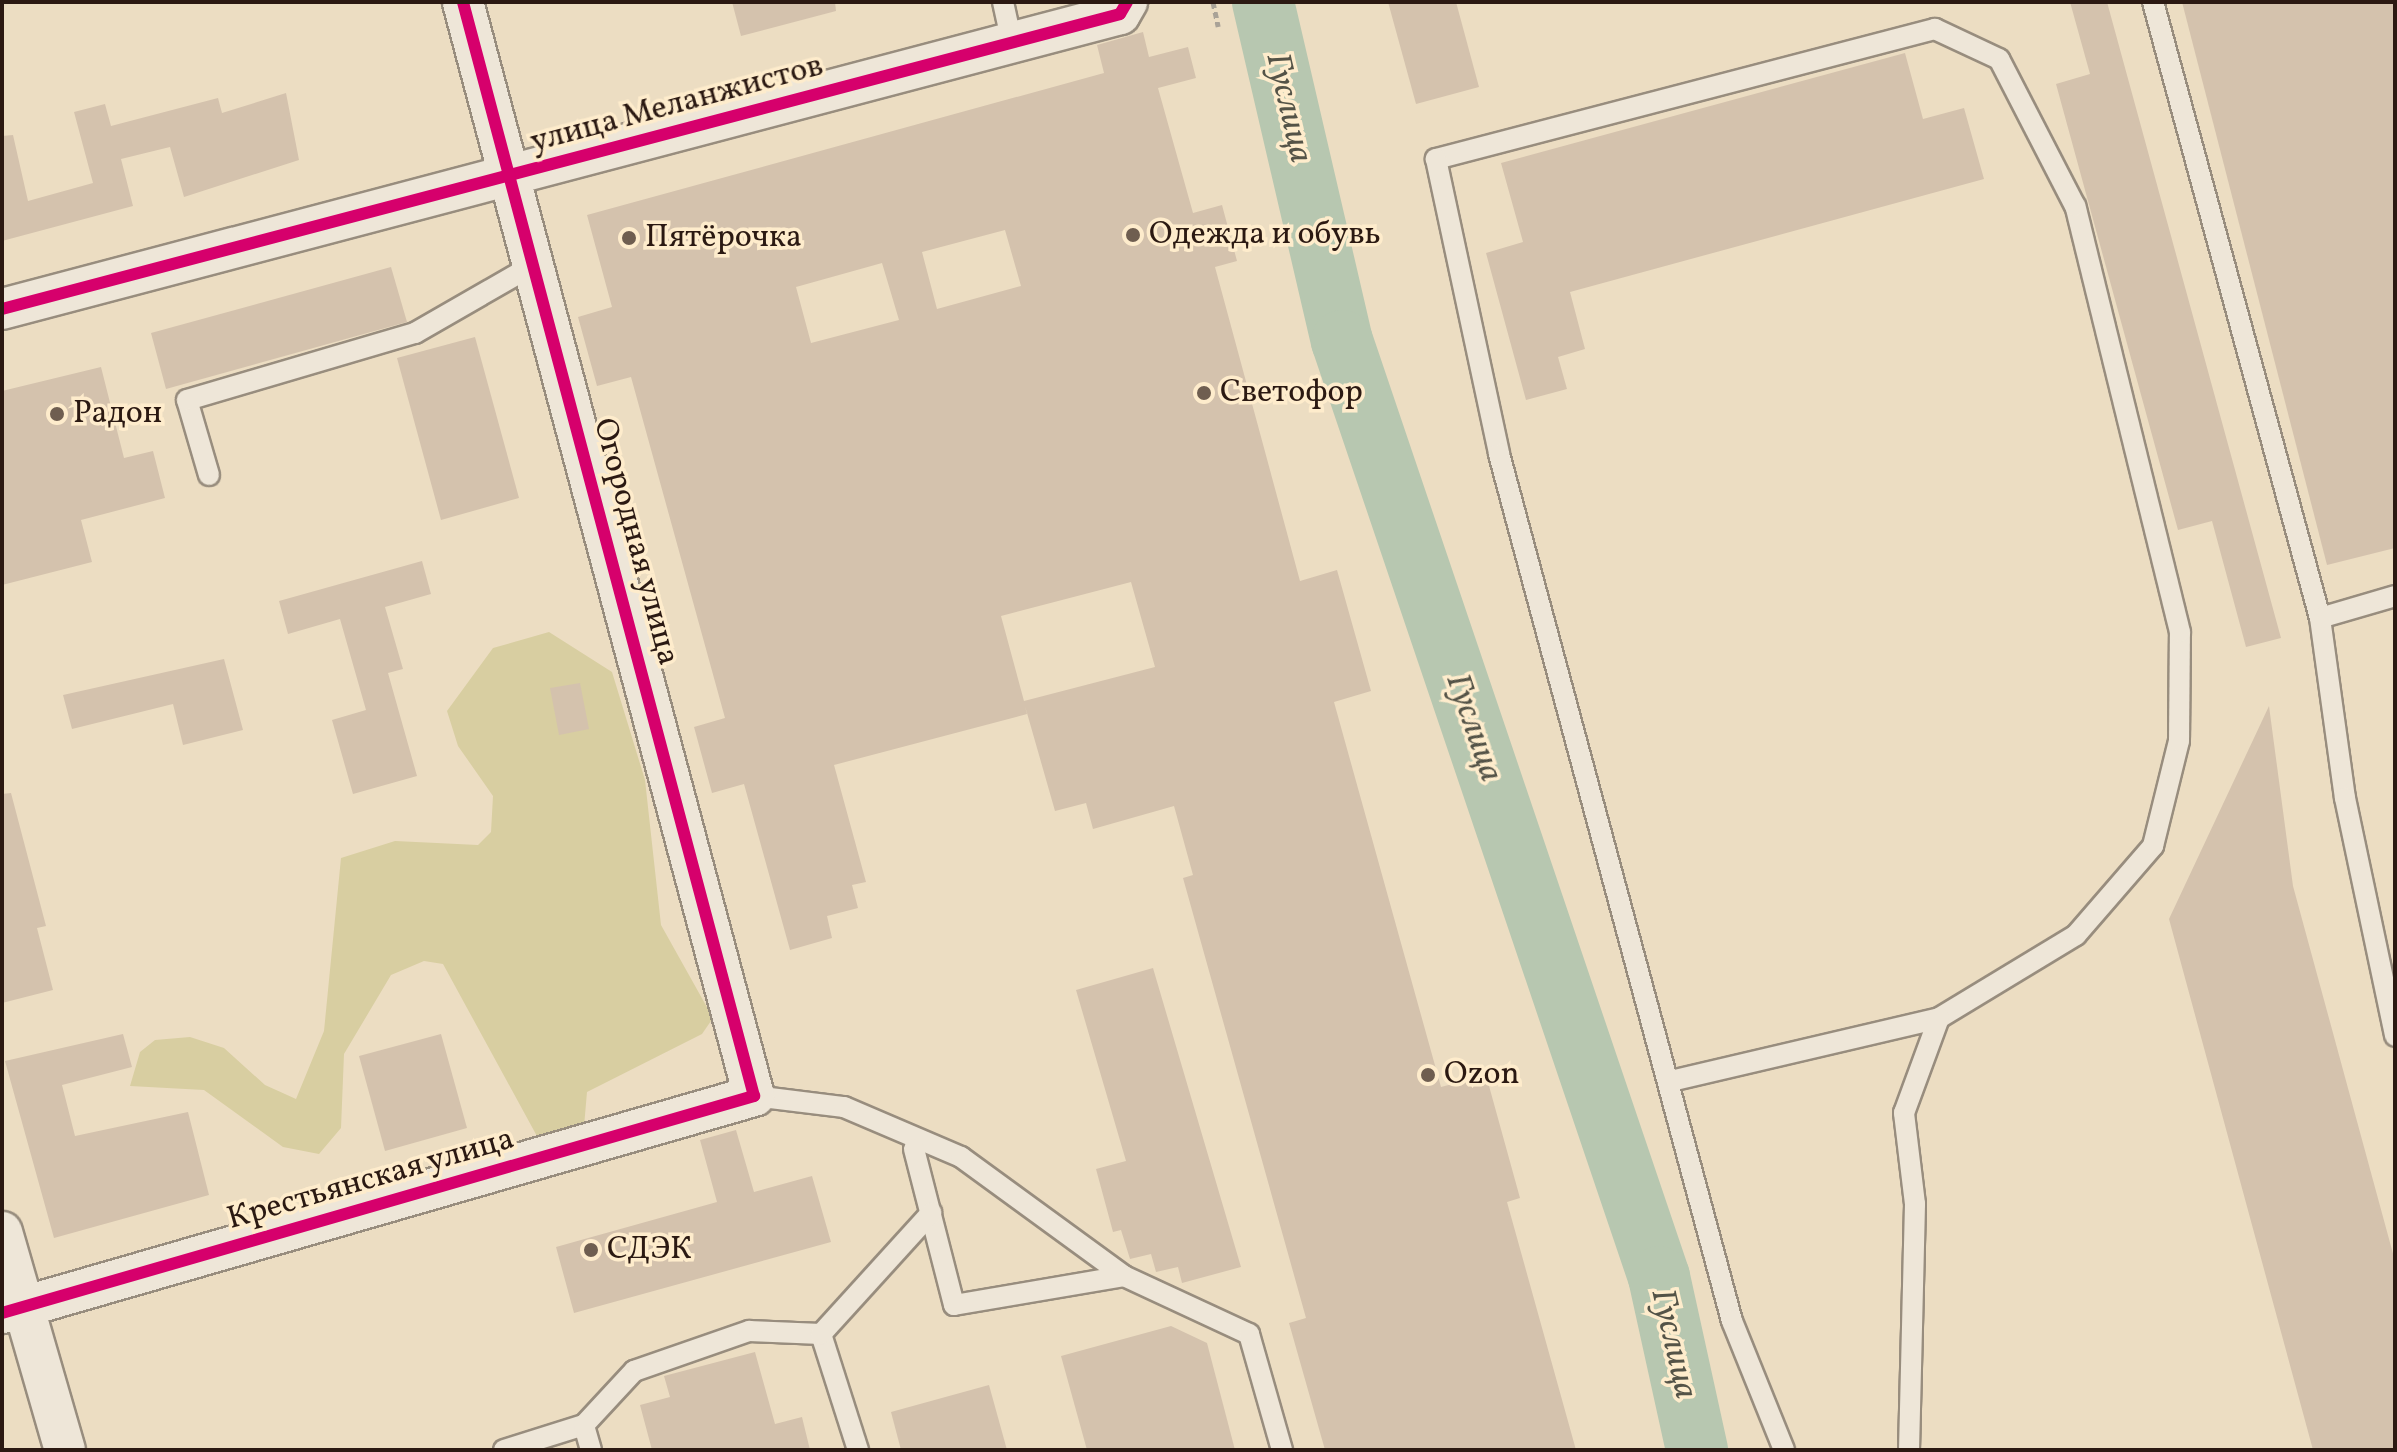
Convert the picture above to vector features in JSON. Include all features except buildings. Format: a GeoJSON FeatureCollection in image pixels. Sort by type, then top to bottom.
{"type":"FeatureCollection","features":[{"type":"Feature","properties":{"kind":"street","name":"Огородная улица"},"geometry":{"type":"LineString","coordinates":[[464,2],[754,1096]]}},
{"type":"Feature","properties":{"kind":"street","name":"улица Меланжистов"},"geometry":{"type":"LineString","coordinates":[[2,309],[512,177],[1120,14],[1127,2]]}},
{"type":"Feature","properties":{"kind":"street","name":"Крестьянская улица"},"geometry":{"type":"LineString","coordinates":[[13,1311],[754,1096]]}},
{"type":"Feature","properties":{"kind":"street"},"geometry":{"type":"LineString","coordinates":[[2,1232],[13,1311],[65,1450]]}},
{"type":"Feature","properties":{"kind":"lane"},"geometry":{"type":"LineString","coordinates":[[1003,2],[1012,43]]}},
{"type":"Feature","properties":{"kind":"lane"},"geometry":{"type":"LineString","coordinates":[[2153,2],[2320,618],[2345,798],[2395,1036]]}},
{"type":"Feature","properties":{"kind":"lane"},"geometry":{"type":"LineString","coordinates":[[1671,1081],[1939,1018],[2076,935],[2153,846],[2179,741],[2180,632],[2075,206],[1999,59],[1935,29],[1436,159],[1499,454],[1671,1081],[1732,1321],[1784,1450]]}},
{"type":"Feature","properties":{"kind":"lane"},"geometry":{"type":"LineString","coordinates":[[209,475],[187,400],[415,333],[535,264]]}},
{"type":"Feature","properties":{"kind":"lane"},"geometry":{"type":"LineString","coordinates":[[2320,618],[2395,596]]}},
{"type":"Feature","properties":{"kind":"lane"},"geometry":{"type":"LineString","coordinates":[[1909,1450],[1915,1204],[1904,1113],[1939,1018]]}},
{"type":"Feature","properties":{"kind":"lane"},"geometry":{"type":"LineString","coordinates":[[754,1096],[844,1107],[961,1157],[1124,1276],[1249,1334],[1282,1450]]}},
{"type":"Feature","properties":{"kind":"lane"},"geometry":{"type":"LineString","coordinates":[[914,1149],[954,1305],[1124,1276]]}},
{"type":"Feature","properties":{"kind":"lane"},"geometry":{"type":"LineString","coordinates":[[821,1334],[931,1213]]}},
{"type":"Feature","properties":{"kind":"lane"},"geometry":{"type":"LineString","coordinates":[[504,1450],[584,1425],[634,1371],[749,1331],[821,1334]]}},
{"type":"Feature","properties":{"kind":"lane"},"geometry":{"type":"LineString","coordinates":[[821,1334],[858,1450]]}},
{"type":"Feature","properties":{"kind":"lane"},"geometry":{"type":"LineString","coordinates":[[584,1425],[591,1450]]}},
{"type":"Feature","properties":{"kind":"path"},"geometry":{"type":"LineString","coordinates":[[1213,2],[1218,26]]}},
{"type":"Feature","properties":{"kind":"shaded area"},"geometry":{"type":"Polygon","coordinates":[[[549,632],[612,672],[645,780],[661,925],[713,1018],[702,1034],[587,1092],[583,1138],[538,1138],[443,964],[424,961],[391,975],[344,1054],[341,1128],[319,1154],[283,1147],[204,1090],[130,1086],[140,1052],[155,1040],[190,1037],[224,1048],[265,1085],[296,1099],[324,1031],[341,858],[395,841],[478,845],[491,832],[493,796],[458,746],[447,711],[493,648],[549,632]]]}},
{"type":"Feature","properties":{"kind":"waterway","name":"Гуслица"},"geometry":{"type":"LineString","coordinates":[[1263,2],[1342,341],[1659,1277],[1697,1450]]}},
{"type":"Feature","properties":{"kind":"cycle path"},"geometry":{"type":"LineString","coordinates":[[2,1313],[754,1096],[463,2]]}},
{"type":"Feature","properties":{"kind":"cycle path"},"geometry":{"type":"LineString","coordinates":[[2,309],[1120,14],[1127,2]]}},
{"type":"Feature","properties":{"kind":"place","name":"Одежда и обувь"},"geometry":{"type":"Point","coordinates":[1133,235]}},
{"type":"Feature","properties":{"kind":"place","name":"Пятёрочка"},"geometry":{"type":"Point","coordinates":[629,238]}},
{"type":"Feature","properties":{"kind":"place","name":"Светофор"},"geometry":{"type":"Point","coordinates":[1204,393]}},
{"type":"Feature","properties":{"kind":"place","name":"Радон"},"geometry":{"type":"Point","coordinates":[57,414]}},
{"type":"Feature","properties":{"kind":"place","name":"Ozon"},"geometry":{"type":"Point","coordinates":[1428,1075]}},
{"type":"Feature","properties":{"kind":"place","name":"СДЭК"},"geometry":{"type":"Point","coordinates":[591,1250]}}]}
